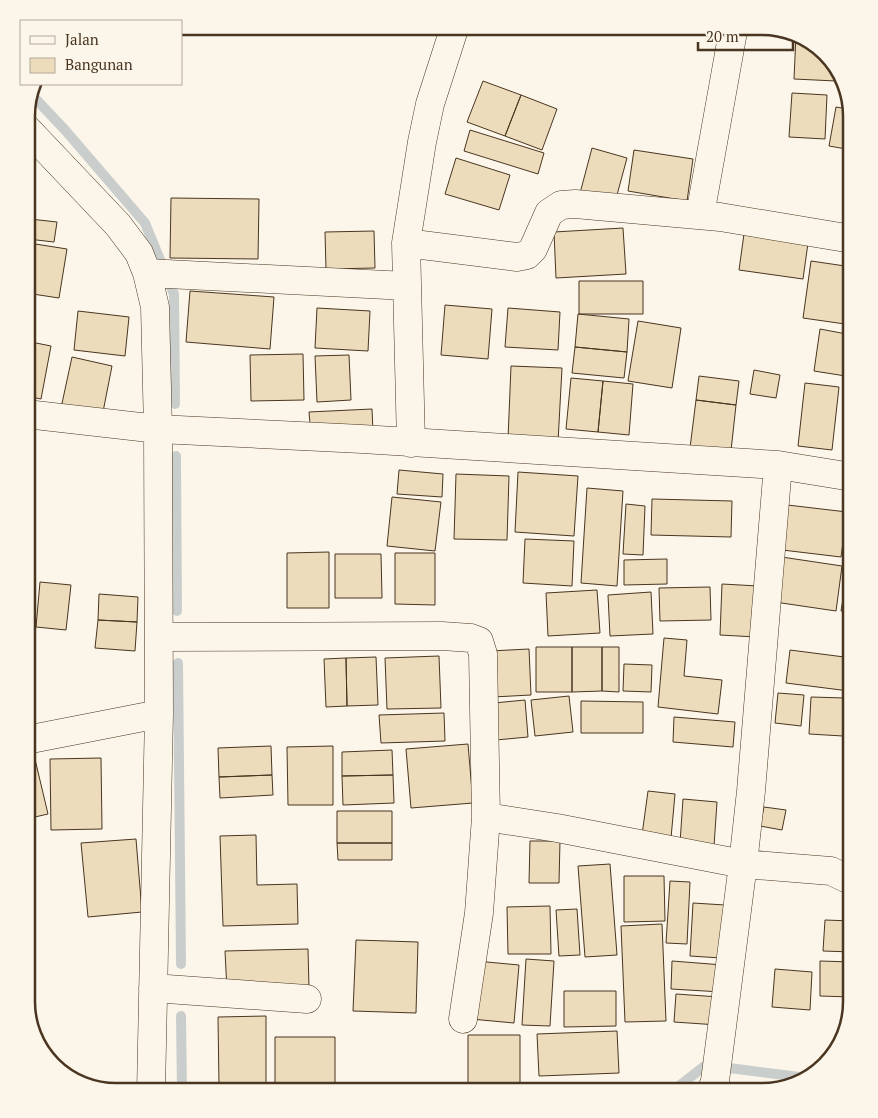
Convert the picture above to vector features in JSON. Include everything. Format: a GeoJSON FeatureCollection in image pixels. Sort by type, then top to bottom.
{"type":"FeatureCollection","features":[{"type":"Feature","properties":{"kind":"street"},"geometry":{"type":"LineString","coordinates":[[411,443],[406,243],[430,104],[452,35]]}},
{"type":"Feature","properties":{"kind":"street"},"geometry":{"type":"LineString","coordinates":[[700,215],[732,35]]}},
{"type":"Feature","properties":{"kind":"street"},"geometry":{"type":"LineString","coordinates":[[35,137],[118,225],[139,253],[148,273],[155,307],[158,429],[159,714],[151,1083]]}},
{"type":"Feature","properties":{"kind":"street"},"geometry":{"type":"LineString","coordinates":[[406,243],[517,257],[527,255],[533,249],[548,213],[560,205],[575,204],[720,216],[843,237]]}},
{"type":"Feature","properties":{"kind":"street"},"geometry":{"type":"LineString","coordinates":[[148,273],[407,286]]}},
{"type":"Feature","properties":{"kind":"street"},"geometry":{"type":"LineString","coordinates":[[35,415],[158,429],[362,439],[778,465],[843,476]]}},
{"type":"Feature","properties":{"kind":"street"},"geometry":{"type":"LineString","coordinates":[[714,1083],[751,791],[778,465]]}},
{"type":"Feature","properties":{"kind":"street"},"geometry":{"type":"LineString","coordinates":[[159,637],[442,636],[471,638],[479,641],[483,654],[486,817],[479,912],[463,1019]]}},
{"type":"Feature","properties":{"kind":"street"},"geometry":{"type":"LineString","coordinates":[[35,738],[159,714]]}},
{"type":"Feature","properties":{"kind":"street"},"geometry":{"type":"LineString","coordinates":[[486,817],[557,828],[743,864],[831,871],[843,877]]}},
{"type":"Feature","properties":{"kind":"street"},"geometry":{"type":"LineString","coordinates":[[153,988],[307,999]]}},
{"type":"Feature","properties":{"kind":"building"},"geometry":{"type":"Polygon","coordinates":[[[796,42],[815,55],[835,81],[794,79],[796,42]]]}},
{"type":"Feature","properties":{"kind":"building"},"geometry":{"type":"Polygon","coordinates":[[[483,81],[521,95],[505,136],[467,122],[483,81]]]}},
{"type":"Feature","properties":{"kind":"building"},"geometry":{"type":"Polygon","coordinates":[[[792,93],[827,95],[825,139],[789,137],[792,93]]]}},
{"type":"Feature","properties":{"kind":"building"},"geometry":{"type":"Polygon","coordinates":[[[521,95],[557,109],[542,150],[505,136],[521,95]]]}},
{"type":"Feature","properties":{"kind":"building"},"geometry":{"type":"Polygon","coordinates":[[[836,107],[842,108],[843,148],[829,146],[836,107]]]}},
{"type":"Feature","properties":{"kind":"building"},"geometry":{"type":"Polygon","coordinates":[[[470,130],[544,153],[538,174],[464,151],[470,130]]]}},
{"type":"Feature","properties":{"kind":"building"},"geometry":{"type":"Polygon","coordinates":[[[592,148],[627,158],[614,206],[579,197],[592,148]]]}},
{"type":"Feature","properties":{"kind":"building"},"geometry":{"type":"Polygon","coordinates":[[[634,150],[693,159],[687,201],[628,191],[634,150]]]}},
{"type":"Feature","properties":{"kind":"building"},"geometry":{"type":"Polygon","coordinates":[[[456,158],[510,175],[499,210],[445,194],[456,158]]]}},
{"type":"Feature","properties":{"kind":"building"},"geometry":{"type":"Polygon","coordinates":[[[171,198],[259,199],[258,259],[170,258],[171,198]]]}},
{"type":"Feature","properties":{"kind":"building"},"geometry":{"type":"Polygon","coordinates":[[[35,220],[57,222],[54,242],[35,240],[35,220]]]}},
{"type":"Feature","properties":{"kind":"building"},"geometry":{"type":"Polygon","coordinates":[[[623,228],[626,274],[556,278],[554,232],[623,228]]]}},
{"type":"Feature","properties":{"kind":"building"},"geometry":{"type":"Polygon","coordinates":[[[374,231],[375,268],[326,269],[325,232],[374,231]]]}},
{"type":"Feature","properties":{"kind":"building"},"geometry":{"type":"Polygon","coordinates":[[[744,234],[808,243],[803,279],[739,270],[744,234]]]}},
{"type":"Feature","properties":{"kind":"building"},"geometry":{"type":"Polygon","coordinates":[[[35,244],[67,249],[59,298],[35,294],[35,244]]]}},
{"type":"Feature","properties":{"kind":"building"},"geometry":{"type":"Polygon","coordinates":[[[811,261],[843,266],[843,324],[803,318],[811,261]]]}},
{"type":"Feature","properties":{"kind":"building"},"geometry":{"type":"Polygon","coordinates":[[[579,281],[643,281],[643,314],[579,314],[579,281]]]}},
{"type":"Feature","properties":{"kind":"building"},"geometry":{"type":"Polygon","coordinates":[[[190,291],[274,297],[270,349],[186,342],[190,291]]]}},
{"type":"Feature","properties":{"kind":"building"},"geometry":{"type":"Polygon","coordinates":[[[445,305],[492,309],[488,359],[441,355],[445,305]]]}},
{"type":"Feature","properties":{"kind":"building"},"geometry":{"type":"Polygon","coordinates":[[[317,308],[370,311],[368,351],[315,348],[317,308]]]}},
{"type":"Feature","properties":{"kind":"building"},"geometry":{"type":"Polygon","coordinates":[[[508,308],[560,312],[558,350],[505,347],[508,308]]]}},
{"type":"Feature","properties":{"kind":"building"},"geometry":{"type":"Polygon","coordinates":[[[78,311],[129,317],[125,356],[74,350],[78,311]]]}},
{"type":"Feature","properties":{"kind":"building"},"geometry":{"type":"Polygon","coordinates":[[[578,314],[629,319],[627,352],[575,347],[578,314]]]}},
{"type":"Feature","properties":{"kind":"building"},"geometry":{"type":"Polygon","coordinates":[[[638,321],[681,328],[672,388],[628,381],[638,321]]]}},
{"type":"Feature","properties":{"kind":"building"},"geometry":{"type":"Polygon","coordinates":[[[820,329],[843,333],[843,376],[814,371],[820,329]]]}},
{"type":"Feature","properties":{"kind":"building"},"geometry":{"type":"Polygon","coordinates":[[[35,343],[51,346],[41,399],[35,398],[35,343]]]}},
{"type":"Feature","properties":{"kind":"building"},"geometry":{"type":"Polygon","coordinates":[[[575,347],[627,352],[624,378],[572,373],[575,347]]]}},
{"type":"Feature","properties":{"kind":"building"},"geometry":{"type":"Polygon","coordinates":[[[303,354],[304,400],[251,401],[250,355],[303,354]]]}},
{"type":"Feature","properties":{"kind":"building"},"geometry":{"type":"Polygon","coordinates":[[[349,355],[351,400],[317,402],[315,356],[349,355]]]}},
{"type":"Feature","properties":{"kind":"building"},"geometry":{"type":"Polygon","coordinates":[[[72,357],[112,366],[102,417],[61,408],[72,357]]]}},
{"type":"Feature","properties":{"kind":"building"},"geometry":{"type":"Polygon","coordinates":[[[511,366],[562,368],[558,442],[508,439],[511,366]]]}},
{"type":"Feature","properties":{"kind":"building"},"geometry":{"type":"Polygon","coordinates":[[[754,370],[780,375],[776,398],[750,394],[754,370]]]}},
{"type":"Feature","properties":{"kind":"building"},"geometry":{"type":"Polygon","coordinates":[[[699,376],[739,381],[736,405],[696,400],[699,376]]]}},
{"type":"Feature","properties":{"kind":"building"},"geometry":{"type":"Polygon","coordinates":[[[571,378],[603,381],[598,432],[566,429],[571,378]]]}},
{"type":"Feature","properties":{"kind":"building"},"geometry":{"type":"Polygon","coordinates":[[[603,381],[633,384],[629,435],[598,432],[603,381]]]}},
{"type":"Feature","properties":{"kind":"building"},"geometry":{"type":"Polygon","coordinates":[[[805,383],[839,387],[832,450],[798,446],[805,383]]]}},
{"type":"Feature","properties":{"kind":"building"},"geometry":{"type":"Polygon","coordinates":[[[696,400],[736,405],[730,460],[689,456],[696,400]]]}},
{"type":"Feature","properties":{"kind":"building"},"geometry":{"type":"Polygon","coordinates":[[[372,409],[373,432],[311,435],[309,412],[372,409]]]}},
{"type":"Feature","properties":{"kind":"building"},"geometry":{"type":"Polygon","coordinates":[[[399,470],[443,474],[442,497],[397,494],[399,470]]]}},
{"type":"Feature","properties":{"kind":"building"},"geometry":{"type":"Polygon","coordinates":[[[518,472],[578,476],[574,536],[515,532],[518,472]]]}},
{"type":"Feature","properties":{"kind":"building"},"geometry":{"type":"Polygon","coordinates":[[[456,474],[509,476],[507,540],[454,539],[456,474]]]}},
{"type":"Feature","properties":{"kind":"building"},"geometry":{"type":"Polygon","coordinates":[[[587,488],[623,491],[617,586],[581,583],[587,488]]]}},
{"type":"Feature","properties":{"kind":"building"},"geometry":{"type":"Polygon","coordinates":[[[392,497],[441,502],[435,551],[387,546],[392,497]]]}},
{"type":"Feature","properties":{"kind":"building"},"geometry":{"type":"Polygon","coordinates":[[[652,499],[732,501],[731,537],[651,535],[652,499]]]}},
{"type":"Feature","properties":{"kind":"building"},"geometry":{"type":"Polygon","coordinates":[[[626,504],[645,506],[643,555],[623,554],[626,504]]]}},
{"type":"Feature","properties":{"kind":"building"},"geometry":{"type":"Polygon","coordinates":[[[779,504],[843,512],[841,557],[774,549],[779,504]]]}},
{"type":"Feature","properties":{"kind":"building"},"geometry":{"type":"Polygon","coordinates":[[[525,539],[574,541],[572,586],[523,583],[525,539]]]}},
{"type":"Feature","properties":{"kind":"building"},"geometry":{"type":"Polygon","coordinates":[[[329,552],[329,608],[287,608],[287,553],[329,552]]]}},
{"type":"Feature","properties":{"kind":"building"},"geometry":{"type":"Polygon","coordinates":[[[395,553],[435,553],[435,605],[395,604],[395,553]]]}},
{"type":"Feature","properties":{"kind":"building"},"geometry":{"type":"Polygon","coordinates":[[[335,554],[381,554],[382,598],[335,598],[335,554]]]}},
{"type":"Feature","properties":{"kind":"building"},"geometry":{"type":"Polygon","coordinates":[[[775,556],[842,566],[836,611],[768,601],[775,556]]]}},
{"type":"Feature","properties":{"kind":"building"},"geometry":{"type":"Polygon","coordinates":[[[667,559],[667,584],[624,585],[624,560],[667,559]]]}},
{"type":"Feature","properties":{"kind":"building"},"geometry":{"type":"Polygon","coordinates":[[[40,582],[71,585],[66,630],[36,627],[40,582]]]}},
{"type":"Feature","properties":{"kind":"building"},"geometry":{"type":"Polygon","coordinates":[[[722,584],[758,586],[756,637],[720,635],[722,584]]]}},
{"type":"Feature","properties":{"kind":"building"},"geometry":{"type":"Polygon","coordinates":[[[710,587],[711,620],[660,621],[659,588],[710,587]]]}},
{"type":"Feature","properties":{"kind":"building"},"geometry":{"type":"Polygon","coordinates":[[[597,590],[600,633],[548,636],[546,593],[597,590]]]}},
{"type":"Feature","properties":{"kind":"building"},"geometry":{"type":"Polygon","coordinates":[[[651,592],[653,634],[610,636],[608,595],[651,592]]]}},
{"type":"Feature","properties":{"kind":"building"},"geometry":{"type":"Polygon","coordinates":[[[99,594],[138,597],[137,622],[98,620],[99,594]]]}},
{"type":"Feature","properties":{"kind":"building"},"geometry":{"type":"Polygon","coordinates":[[[98,620],[137,622],[135,651],[95,648],[98,620]]]}},
{"type":"Feature","properties":{"kind":"building"},"geometry":{"type":"Polygon","coordinates":[[[664,638],[687,640],[684,676],[722,680],[718,714],[658,707],[664,638]]]}},
{"type":"Feature","properties":{"kind":"building"},"geometry":{"type":"Polygon","coordinates":[[[536,647],[572,647],[572,692],[536,692],[536,647]]]}},
{"type":"Feature","properties":{"kind":"building"},"geometry":{"type":"Polygon","coordinates":[[[572,647],[602,647],[602,691],[572,692],[572,647]]]}},
{"type":"Feature","properties":{"kind":"building"},"geometry":{"type":"Polygon","coordinates":[[[602,647],[619,647],[619,692],[602,691],[602,647]]]}},
{"type":"Feature","properties":{"kind":"building"},"geometry":{"type":"Polygon","coordinates":[[[529,649],[531,695],[493,697],[490,651],[529,649]]]}},
{"type":"Feature","properties":{"kind":"building"},"geometry":{"type":"Polygon","coordinates":[[[790,650],[843,657],[843,690],[786,683],[790,650]]]}},
{"type":"Feature","properties":{"kind":"building"},"geometry":{"type":"Polygon","coordinates":[[[439,656],[441,708],[387,709],[385,658],[439,656]]]}},
{"type":"Feature","properties":{"kind":"building"},"geometry":{"type":"Polygon","coordinates":[[[376,657],[378,705],[347,706],[346,658],[376,657]]]}},
{"type":"Feature","properties":{"kind":"building"},"geometry":{"type":"Polygon","coordinates":[[[346,658],[347,706],[326,707],[324,659],[346,658]]]}},
{"type":"Feature","properties":{"kind":"building"},"geometry":{"type":"Polygon","coordinates":[[[624,664],[652,665],[651,692],[623,691],[624,664]]]}},
{"type":"Feature","properties":{"kind":"building"},"geometry":{"type":"Polygon","coordinates":[[[778,693],[804,695],[801,726],[775,723],[778,693]]]}},
{"type":"Feature","properties":{"kind":"building"},"geometry":{"type":"Polygon","coordinates":[[[569,696],[573,732],[535,736],[531,700],[569,696]]]}},
{"type":"Feature","properties":{"kind":"building"},"geometry":{"type":"Polygon","coordinates":[[[811,697],[843,698],[843,736],[809,734],[811,697]]]}},
{"type":"Feature","properties":{"kind":"building"},"geometry":{"type":"Polygon","coordinates":[[[525,700],[528,737],[496,740],[494,703],[525,700]]]}},
{"type":"Feature","properties":{"kind":"building"},"geometry":{"type":"Polygon","coordinates":[[[581,701],[643,702],[643,733],[581,733],[581,701]]]}},
{"type":"Feature","properties":{"kind":"building"},"geometry":{"type":"Polygon","coordinates":[[[444,713],[445,741],[381,743],[379,715],[444,713]]]}},
{"type":"Feature","properties":{"kind":"building"},"geometry":{"type":"Polygon","coordinates":[[[674,717],[735,722],[733,747],[673,742],[674,717]]]}},
{"type":"Feature","properties":{"kind":"building"},"geometry":{"type":"Polygon","coordinates":[[[468,744],[473,803],[411,808],[406,749],[468,744]]]}},
{"type":"Feature","properties":{"kind":"building"},"geometry":{"type":"Polygon","coordinates":[[[271,746],[272,775],[219,777],[218,748],[271,746]]]}},
{"type":"Feature","properties":{"kind":"building"},"geometry":{"type":"Polygon","coordinates":[[[333,746],[333,805],[288,805],[287,747],[333,746]]]}},
{"type":"Feature","properties":{"kind":"building"},"geometry":{"type":"Polygon","coordinates":[[[392,750],[393,775],[342,776],[342,752],[392,750]]]}},
{"type":"Feature","properties":{"kind":"building"},"geometry":{"type":"Polygon","coordinates":[[[101,758],[102,829],[51,830],[50,759],[101,758]]]}},
{"type":"Feature","properties":{"kind":"building"},"geometry":{"type":"Polygon","coordinates":[[[35,759],[48,814],[35,817],[35,759]]]}},
{"type":"Feature","properties":{"kind":"building"},"geometry":{"type":"Polygon","coordinates":[[[272,775],[273,795],[220,798],[219,777],[272,775]]]}},
{"type":"Feature","properties":{"kind":"building"},"geometry":{"type":"Polygon","coordinates":[[[393,775],[394,803],[343,805],[342,776],[393,775]]]}},
{"type":"Feature","properties":{"kind":"building"},"geometry":{"type":"Polygon","coordinates":[[[648,791],[675,794],[671,838],[642,835],[648,791]]]}},
{"type":"Feature","properties":{"kind":"building"},"geometry":{"type":"Polygon","coordinates":[[[683,799],[717,802],[714,846],[680,843],[683,799]]]}},
{"type":"Feature","properties":{"kind":"building"},"geometry":{"type":"Polygon","coordinates":[[[764,807],[786,810],[782,830],[760,826],[764,807]]]}},
{"type":"Feature","properties":{"kind":"building"},"geometry":{"type":"Polygon","coordinates":[[[337,811],[392,811],[392,843],[337,843],[337,811]]]}},
{"type":"Feature","properties":{"kind":"building"},"geometry":{"type":"Polygon","coordinates":[[[256,835],[257,885],[297,884],[298,924],[223,926],[220,836],[256,835]]]}},
{"type":"Feature","properties":{"kind":"building"},"geometry":{"type":"Polygon","coordinates":[[[136,839],[142,912],[88,917],[81,843],[136,839]]]}},
{"type":"Feature","properties":{"kind":"building"},"geometry":{"type":"Polygon","coordinates":[[[530,841],[560,841],[559,883],[529,883],[530,841]]]}},
{"type":"Feature","properties":{"kind":"building"},"geometry":{"type":"Polygon","coordinates":[[[337,843],[392,843],[392,860],[338,860],[337,843]]]}},
{"type":"Feature","properties":{"kind":"building"},"geometry":{"type":"Polygon","coordinates":[[[610,864],[617,955],[585,957],[578,866],[610,864]]]}},
{"type":"Feature","properties":{"kind":"building"},"geometry":{"type":"Polygon","coordinates":[[[624,876],[664,876],[665,921],[624,922],[624,876]]]}},
{"type":"Feature","properties":{"kind":"building"},"geometry":{"type":"Polygon","coordinates":[[[670,881],[690,882],[687,944],[666,943],[670,881]]]}},
{"type":"Feature","properties":{"kind":"building"},"geometry":{"type":"Polygon","coordinates":[[[693,903],[725,905],[721,958],[690,956],[693,903]]]}},
{"type":"Feature","properties":{"kind":"building"},"geometry":{"type":"Polygon","coordinates":[[[550,906],[551,954],[508,954],[507,907],[550,906]]]}},
{"type":"Feature","properties":{"kind":"building"},"geometry":{"type":"Polygon","coordinates":[[[577,909],[580,955],[559,956],[556,910],[577,909]]]}},
{"type":"Feature","properties":{"kind":"building"},"geometry":{"type":"Polygon","coordinates":[[[825,920],[843,921],[843,952],[823,951],[825,920]]]}},
{"type":"Feature","properties":{"kind":"building"},"geometry":{"type":"Polygon","coordinates":[[[662,924],[666,1021],[625,1022],[621,926],[662,924]]]}},
{"type":"Feature","properties":{"kind":"building"},"geometry":{"type":"Polygon","coordinates":[[[356,940],[418,942],[416,1013],[353,1011],[356,940]]]}},
{"type":"Feature","properties":{"kind":"building"},"geometry":{"type":"Polygon","coordinates":[[[308,949],[309,988],[227,991],[225,951],[308,949]]]}},
{"type":"Feature","properties":{"kind":"building"},"geometry":{"type":"Polygon","coordinates":[[[526,959],[554,961],[550,1026],[522,1025],[526,959]]]}},
{"type":"Feature","properties":{"kind":"building"},"geometry":{"type":"Polygon","coordinates":[[[476,961],[519,965],[514,1023],[471,1019],[476,961]]]}},
{"type":"Feature","properties":{"kind":"building"},"geometry":{"type":"Polygon","coordinates":[[[672,961],[723,965],[722,992],[671,989],[672,961]]]}},
{"type":"Feature","properties":{"kind":"building"},"geometry":{"type":"Polygon","coordinates":[[[820,961],[843,962],[843,997],[820,996],[820,961]]]}},
{"type":"Feature","properties":{"kind":"building"},"geometry":{"type":"Polygon","coordinates":[[[775,969],[812,972],[810,1010],[772,1007],[775,969]]]}},
{"type":"Feature","properties":{"kind":"building"},"geometry":{"type":"Polygon","coordinates":[[[564,991],[616,991],[616,1026],[564,1027],[564,991]]]}},
{"type":"Feature","properties":{"kind":"building"},"geometry":{"type":"Polygon","coordinates":[[[676,994],[719,997],[718,1025],[674,1022],[676,994]]]}},
{"type":"Feature","properties":{"kind":"building"},"geometry":{"type":"Polygon","coordinates":[[[266,1016],[266,1083],[219,1083],[218,1017],[266,1016]]]}},
{"type":"Feature","properties":{"kind":"building"},"geometry":{"type":"Polygon","coordinates":[[[617,1031],[619,1073],[539,1076],[537,1034],[617,1031]]]}},
{"type":"Feature","properties":{"kind":"building"},"geometry":{"type":"Polygon","coordinates":[[[468,1035],[520,1035],[520,1083],[468,1083],[468,1035]]]}},
{"type":"Feature","properties":{"kind":"building"},"geometry":{"type":"Polygon","coordinates":[[[275,1037],[335,1037],[335,1083],[275,1083],[275,1037]]]}},
{"type":"Feature","properties":{"kind":"waterway"},"geometry":{"type":"LineString","coordinates":[[37,100],[145,223],[174,294],[175,404]]}},
{"type":"Feature","properties":{"kind":"waterway"},"geometry":{"type":"LineString","coordinates":[[176,456],[177,611]]}},
{"type":"Feature","properties":{"kind":"waterway"},"geometry":{"type":"LineString","coordinates":[[178,663],[181,964]]}},
{"type":"Feature","properties":{"kind":"waterway"},"geometry":{"type":"LineString","coordinates":[[181,1016],[182,1083]]}},
{"type":"Feature","properties":{"kind":"waterway"},"geometry":{"type":"LineString","coordinates":[[683,1083],[706,1065],[795,1076]]}}]}
